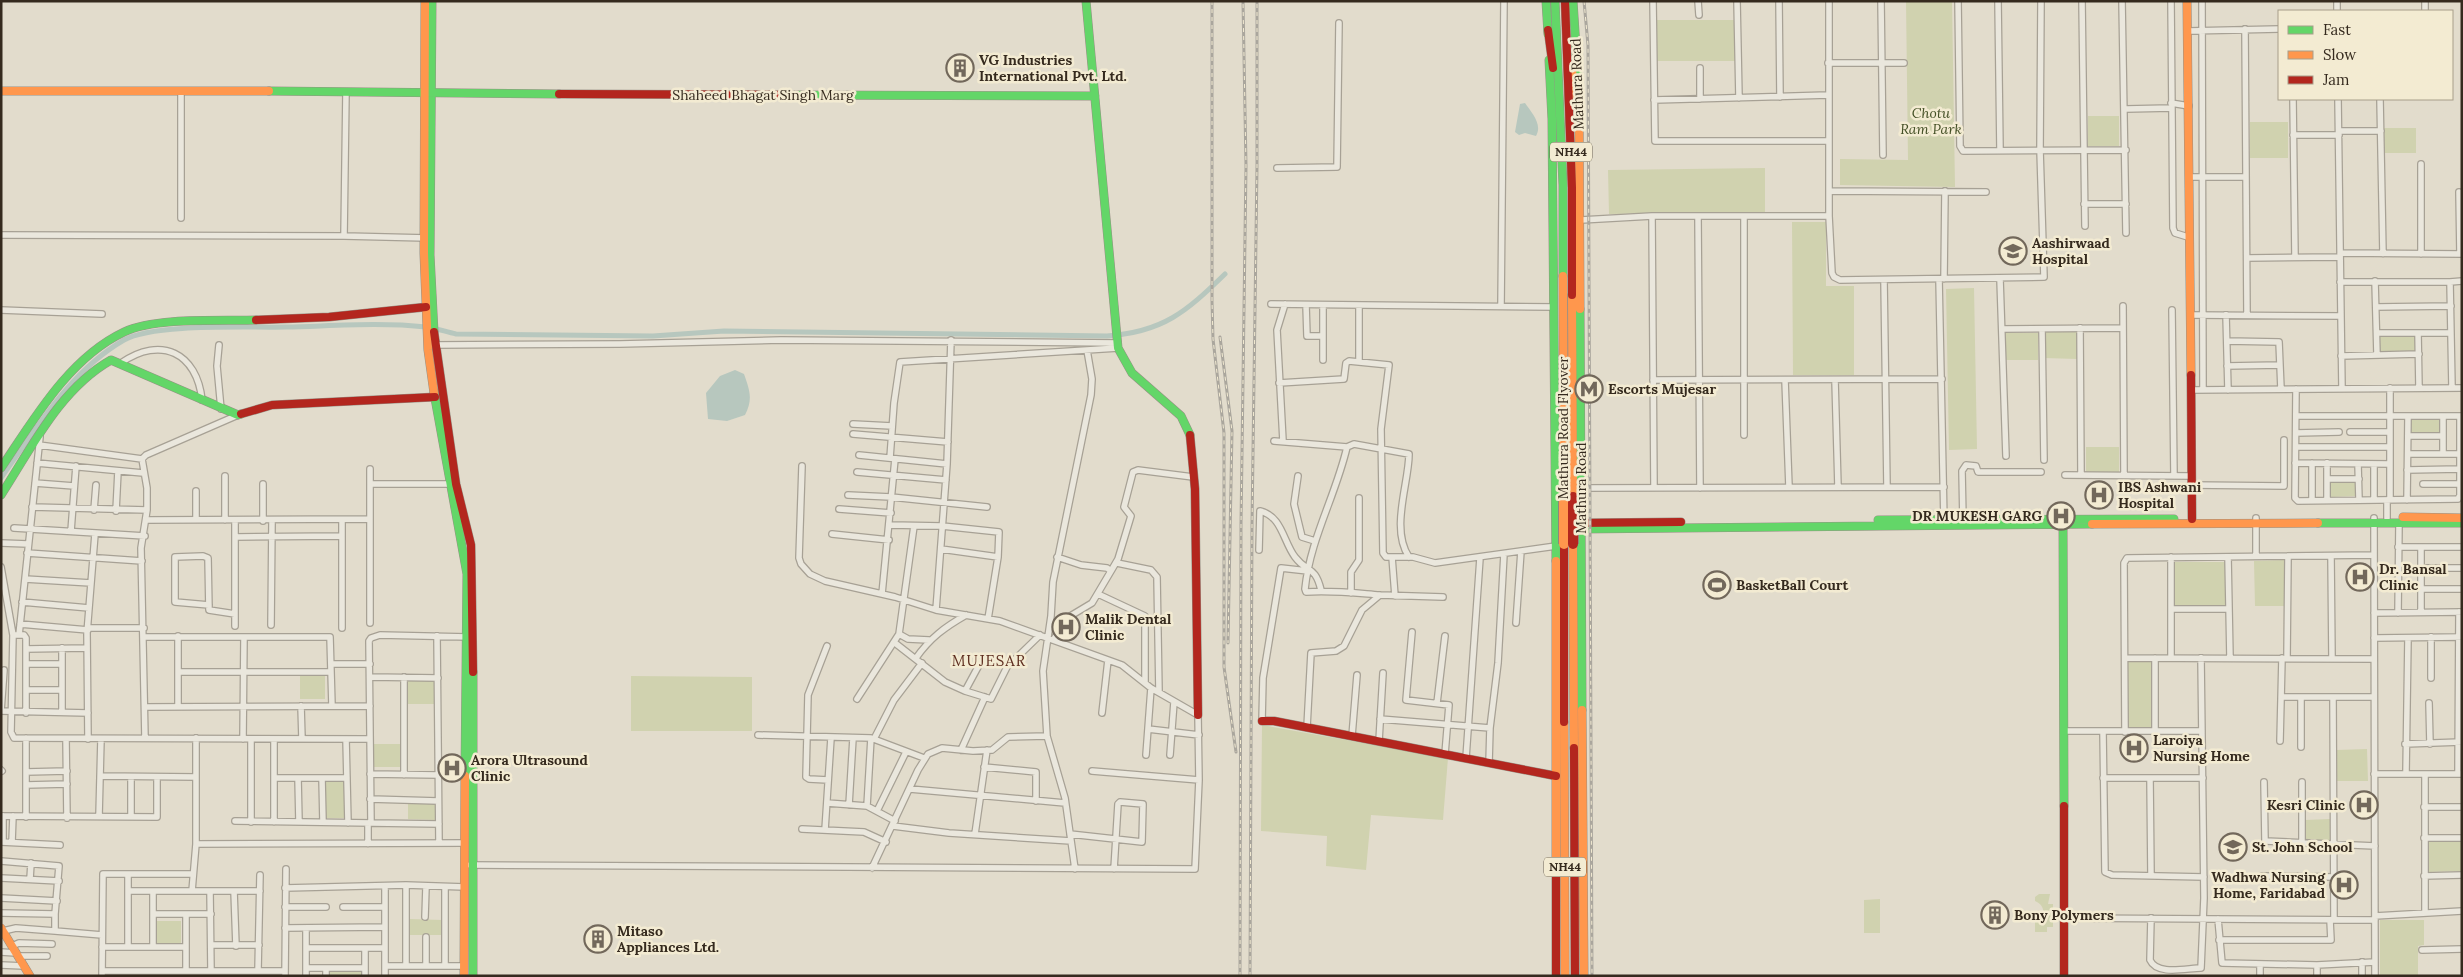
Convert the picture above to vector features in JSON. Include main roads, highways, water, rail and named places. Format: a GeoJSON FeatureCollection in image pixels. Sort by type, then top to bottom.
{"type":"FeatureCollection","features":[{"type":"Feature","properties":{"kind":"main road"},"geometry":{"type":"LineString","coordinates":[[425,1],[428,93]]}},
{"type":"Feature","properties":{"kind":"main road"},"geometry":{"type":"LineString","coordinates":[[430,319],[426,307],[428,93],[432,1]]}},
{"type":"Feature","properties":{"kind":"main road"},"geometry":{"type":"LineString","coordinates":[[1086,1],[1117,340],[1121,358],[1133,376],[1178,413],[1186,423],[1189,433],[1193,478],[1198,715]]}},
{"type":"Feature","properties":{"kind":"main road","name":"Mathura Road"},"geometry":{"type":"LineString","coordinates":[[1546,1],[1552,119],[1554,307],[1556,976]]}},
{"type":"Feature","properties":{"kind":"main road","name":"Mathura Road Flyover"},"geometry":{"type":"LineString","coordinates":[[1555,1],[1560,113],[1569,759],[1575,976]]}},
{"type":"Feature","properties":{"kind":"main road","name":"NH44"},"geometry":{"type":"LineString","coordinates":[[1565,1],[1567,53]]}},
{"type":"Feature","properties":{"kind":"main road","name":"Mathura Road"},"geometry":{"type":"LineString","coordinates":[[1573,1],[1580,79],[1579,191],[1582,220],[1581,526],[1584,976]]}},
{"type":"Feature","properties":{"kind":"main road"},"geometry":{"type":"LineString","coordinates":[[2187,1],[2192,519]]}},
{"type":"Feature","properties":{"kind":"main road"},"geometry":{"type":"LineString","coordinates":[[1548,30],[1555,92],[1560,113]]}},
{"type":"Feature","properties":{"kind":"main road"},"geometry":{"type":"LineString","coordinates":[[1567,53],[1579,110]]}},
{"type":"Feature","properties":{"kind":"main road","name":"Mathura Road"},"geometry":{"type":"LineString","coordinates":[[1567,53],[1572,251]]}},
{"type":"Feature","properties":{"kind":"main road","name":"Shaheed Bhagat Singh Marg"},"geometry":{"type":"LineString","coordinates":[[1,91],[1095,96]]}},
{"type":"Feature","properties":{"kind":"main road"},"geometry":{"type":"LineString","coordinates":[[1572,251],[1579,191]]}},
{"type":"Feature","properties":{"kind":"main road"},"geometry":{"type":"LineString","coordinates":[[427,238],[435,397],[453,484],[471,546],[464,844],[468,869],[465,887],[464,971]]}},
{"type":"Feature","properties":{"kind":"main road","name":"Mathura Road Flyover"},"geometry":{"type":"LineString","coordinates":[[1565,976],[1569,759],[1572,251]]}},
{"type":"Feature","properties":{"kind":"main road"},"geometry":{"type":"LineString","coordinates":[[1,468],[41,408],[68,374],[102,346],[125,332],[160,323],[338,316],[426,307]]}},
{"type":"Feature","properties":{"kind":"main road"},"geometry":{"type":"LineString","coordinates":[[432,341],[453,484]]}},
{"type":"Feature","properties":{"kind":"main road"},"geometry":{"type":"LineString","coordinates":[[1,495],[40,440],[62,401],[77,386],[109,361],[121,363],[238,415],[272,405],[435,397]]}},
{"type":"Feature","properties":{"kind":"main road"},"geometry":{"type":"LineString","coordinates":[[2374,520],[2387,518],[2462,518]]}},
{"type":"Feature","properties":{"kind":"main road"},"geometry":{"type":"LineString","coordinates":[[1944,522],[1963,520],[2063,522],[2192,519],[2256,520]]}},
{"type":"Feature","properties":{"kind":"main road"},"geometry":{"type":"LineString","coordinates":[[1556,526],[2256,520],[2374,520],[2462,523]]}},
{"type":"Feature","properties":{"kind":"main road"},"geometry":{"type":"LineString","coordinates":[[2063,522],[2064,976]]}},
{"type":"Feature","properties":{"kind":"main road"},"geometry":{"type":"LineString","coordinates":[[469,637],[468,869],[473,976]]}},
{"type":"Feature","properties":{"kind":"main road"},"geometry":{"type":"LineString","coordinates":[[1262,721],[1307,727],[1556,776]]}},
{"type":"Feature","properties":{"kind":"main road"},"geometry":{"type":"LineString","coordinates":[[2,929],[30,976]]}},
{"type":"Feature","properties":{"kind":"waterway"},"geometry":{"type":"LineString","coordinates":[[1,478],[55,402],[87,368],[124,340],[157,331],[202,327],[374,325],[426,327],[456,334],[653,336],[724,331],[1107,336],[1127,334],[1159,325],[1198,299],[1225,274]]}},
{"type":"Feature","properties":{"kind":"railway"},"geometry":{"type":"LineString","coordinates":[[1212,1],[1213,339],[1224,433],[1224,667],[1236,752]]}},
{"type":"Feature","properties":{"kind":"railway"},"geometry":{"type":"LineString","coordinates":[[1240,976],[1241,525],[1246,166],[1243,1]]}},
{"type":"Feature","properties":{"kind":"railway"},"geometry":{"type":"LineString","coordinates":[[1250,976],[1257,1]]}},
{"type":"Feature","properties":{"kind":"railway"},"geometry":{"type":"LineString","coordinates":[[1584,1],[1588,45],[1592,976]]}},
{"type":"Feature","properties":{"kind":"railway"},"geometry":{"type":"LineString","coordinates":[[1220,337],[1232,431],[1228,643]]}},
{"type":"Feature","properties":{"kind":"place","name":"VG Industries International Pvt. Ltd."},"geometry":{"type":"Point","coordinates":[960,68]}},
{"type":"Feature","properties":{"kind":"place","name":"Aashirwaad Hospital"},"geometry":{"type":"Point","coordinates":[2013,251]}},
{"type":"Feature","properties":{"kind":"place","name":"Escorts Mujesar"},"geometry":{"type":"Point","coordinates":[1589,389]}},
{"type":"Feature","properties":{"kind":"place","name":"IBS Ashwani Hospital"},"geometry":{"type":"Point","coordinates":[2099,495]}},
{"type":"Feature","properties":{"kind":"place","name":"DR MUKESH GARG"},"geometry":{"type":"Point","coordinates":[2061,516]}},
{"type":"Feature","properties":{"kind":"place","name":"Dr. Bansal Clinic"},"geometry":{"type":"Point","coordinates":[2360,577]}},
{"type":"Feature","properties":{"kind":"place","name":"BasketBall Court"},"geometry":{"type":"Point","coordinates":[1717,585]}},
{"type":"Feature","properties":{"kind":"place","name":"Malik Dental Clinic"},"geometry":{"type":"Point","coordinates":[1066,627]}},
{"type":"Feature","properties":{"kind":"place","name":"Laroiya Nursing Home"},"geometry":{"type":"Point","coordinates":[2134,748]}},
{"type":"Feature","properties":{"kind":"place","name":"Arora Ultrasound Clinic"},"geometry":{"type":"Point","coordinates":[452,768]}},
{"type":"Feature","properties":{"kind":"place","name":"Kesri Clinic"},"geometry":{"type":"Point","coordinates":[2364,805]}},
{"type":"Feature","properties":{"kind":"place","name":"St. John School"},"geometry":{"type":"Point","coordinates":[2233,847]}},
{"type":"Feature","properties":{"kind":"place","name":"Wadhwa Nursing Home, Faridabad"},"geometry":{"type":"Point","coordinates":[2344,885]}},
{"type":"Feature","properties":{"kind":"place","name":"Bony Polymers"},"geometry":{"type":"Point","coordinates":[1995,915]}},
{"type":"Feature","properties":{"kind":"place","name":"Mitaso Appliances Ltd."},"geometry":{"type":"Point","coordinates":[598,939]}},
{"type":"Feature","properties":{"kind":"district","name":"MUJESAR"},"geometry":{"type":"Point","coordinates":[989,661]}},
{"type":"Feature","properties":{"kind":"park label","name":"Chotu Ram Park"},"geometry":{"type":"Point","coordinates":[1931,122]}}]}
